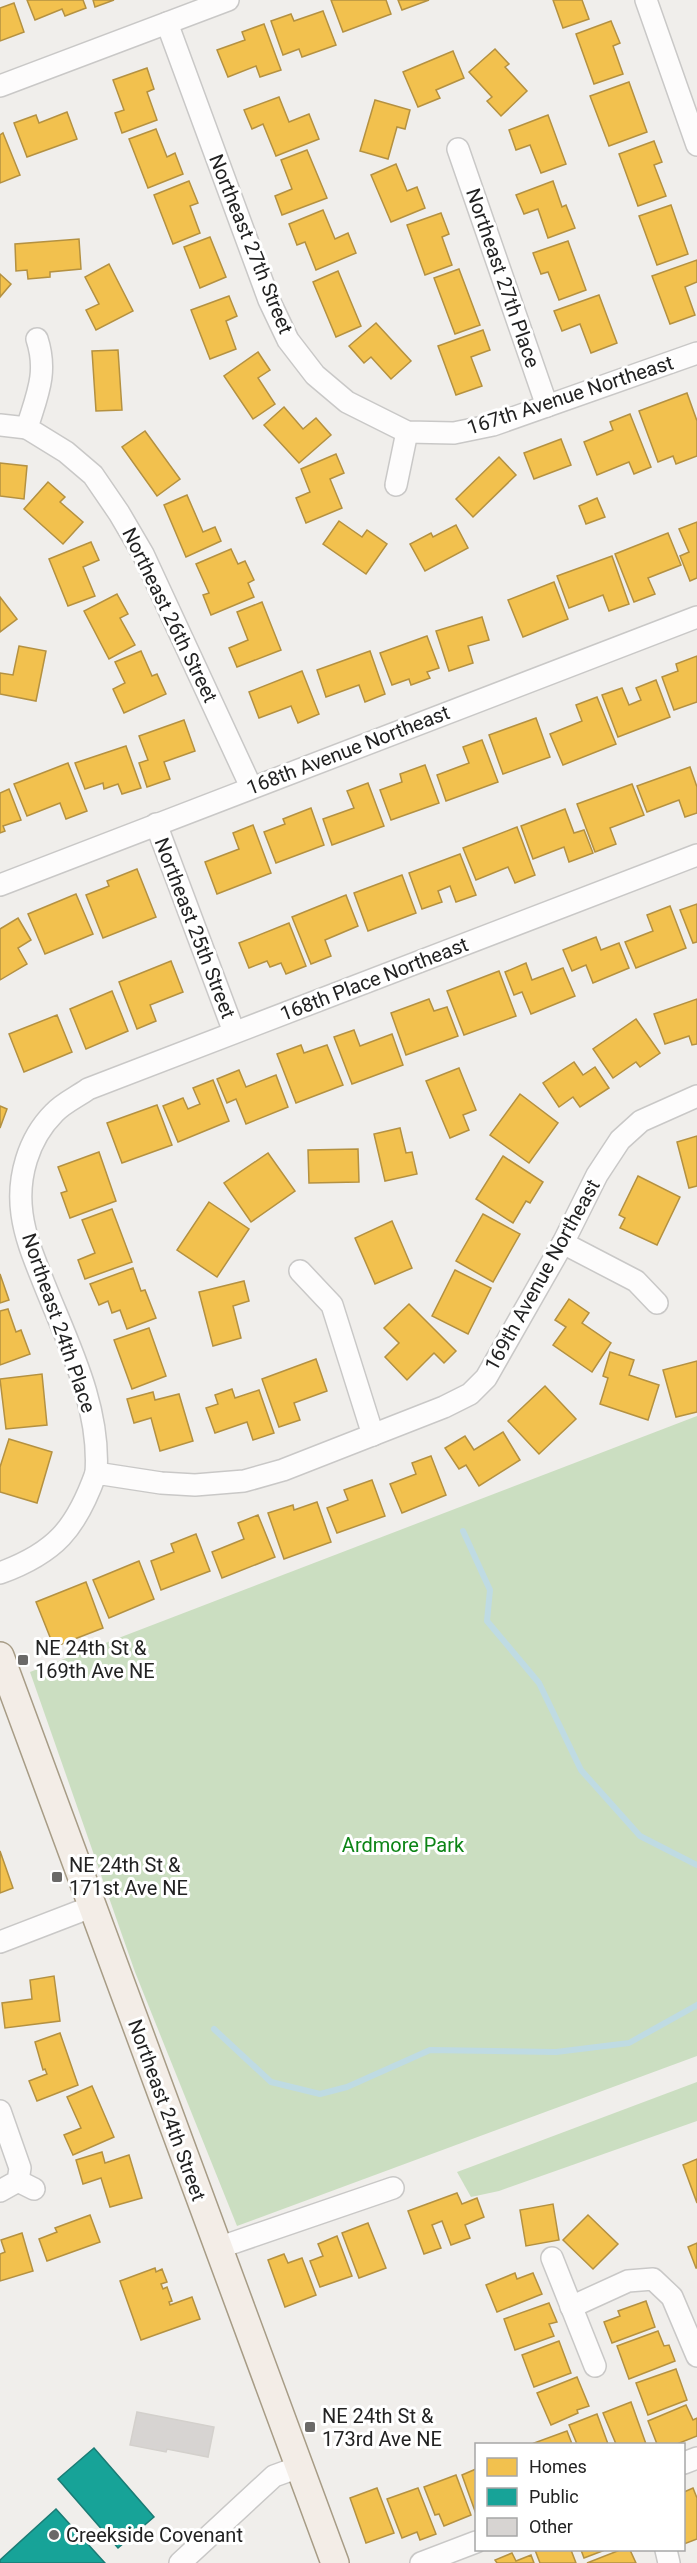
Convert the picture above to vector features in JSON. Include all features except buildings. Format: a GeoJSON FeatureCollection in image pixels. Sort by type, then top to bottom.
{"type":"FeatureCollection","features":[{"type":"Feature","properties":{"kind":"main road","name":"Northeast 24th Street"},"geometry":{"type":"LineString","coordinates":[[0,1656],[91,1907],[336,2563]]}},
{"type":"Feature","properties":{"kind":"street"},"geometry":{"type":"LineString","coordinates":[[0,86],[228,0]]}},
{"type":"Feature","properties":{"kind":"street"},"geometry":{"type":"LineString","coordinates":[[646,0],[697,145]]}},
{"type":"Feature","properties":{"kind":"street","name":"Northeast 27th Street"},"geometry":{"type":"LineString","coordinates":[[167,23],[269,300],[288,340],[315,375],[347,402],[407,432]]}},
{"type":"Feature","properties":{"kind":"street","name":"Northeast 27th Place"},"geometry":{"type":"LineString","coordinates":[[458,149],[547,406]]}},
{"type":"Feature","properties":{"kind":"street"},"geometry":{"type":"LineString","coordinates":[[0,425],[27,428],[42,380],[42,356],[37,339]]}},
{"type":"Feature","properties":{"kind":"street","name":"167th Avenue Northeast"},"geometry":{"type":"LineString","coordinates":[[407,432],[454,433],[493,425],[697,353]]}},
{"type":"Feature","properties":{"kind":"street","name":"Northeast 26th Street"},"geometry":{"type":"LineString","coordinates":[[27,428],[66,452],[93,475],[118,513],[143,554],[251,787]]}},
{"type":"Feature","properties":{"kind":"street"},"geometry":{"type":"LineString","coordinates":[[396,485],[407,432]]}},
{"type":"Feature","properties":{"kind":"street","name":"168th Avenue Northeast"},"geometry":{"type":"LineString","coordinates":[[0,885],[697,617]]}},
{"type":"Feature","properties":{"kind":"street","name":"Northeast 25th Street"},"geometry":{"type":"LineString","coordinates":[[156,824],[234,1032]]}},
{"type":"Feature","properties":{"kind":"street","name":"168th Place Northeast"},"geometry":{"type":"LineString","coordinates":[[55,1111],[88,1089],[697,855]]}},
{"type":"Feature","properties":{"kind":"street","name":"169th Avenue Northeast"},"geometry":{"type":"LineString","coordinates":[[96,1473],[161,1483],[195,1485],[244,1482],[283,1470],[373,1435],[444,1407],[470,1394],[486,1378],[563,1243],[597,1175],[620,1140],[641,1121],[697,1096]]}},
{"type":"Feature","properties":{"kind":"street","name":"Northeast 24th Place"},"geometry":{"type":"LineString","coordinates":[[55,1111],[38,1132],[27,1155],[22,1180],[21,1213],[29,1244],[93,1417],[97,1442],[96,1473]]}},
{"type":"Feature","properties":{"kind":"street"},"geometry":{"type":"LineString","coordinates":[[563,1243],[636,1281],[657,1303]]}},
{"type":"Feature","properties":{"kind":"street"},"geometry":{"type":"LineString","coordinates":[[300,1271],[332,1305],[373,1435]]}},
{"type":"Feature","properties":{"kind":"street"},"geometry":{"type":"LineString","coordinates":[[0,1573],[28,1563],[60,1539],[78,1515],[96,1473]]}},
{"type":"Feature","properties":{"kind":"street"},"geometry":{"type":"LineString","coordinates":[[0,1942],[91,1907]]}},
{"type":"Feature","properties":{"kind":"street"},"geometry":{"type":"LineString","coordinates":[[0,2111],[20,2169],[17,2187]]}},
{"type":"Feature","properties":{"kind":"street"},"geometry":{"type":"LineString","coordinates":[[218,2248],[393,2188]]}},
{"type":"Feature","properties":{"kind":"street"},"geometry":{"type":"LineString","coordinates":[[552,2258],[595,2366]]}},
{"type":"Feature","properties":{"kind":"street"},"geometry":{"type":"LineString","coordinates":[[571,2307],[628,2281],[654,2279],[672,2297],[697,2356]]}},
{"type":"Feature","properties":{"kind":"street"},"geometry":{"type":"LineString","coordinates":[[180,2563],[274,2476],[299,2467]]}},
{"type":"Feature","properties":{"kind":"street"},"geometry":{"type":"LineString","coordinates":[[421,2563],[475,2543]]}},
{"type":"Feature","properties":{"kind":"green space","name":"Ardmore Park"},"geometry":{"type":"Polygon","coordinates":[[[697,1416],[697,2056],[237,2226],[135,1972],[30,1672],[697,1416]]]}},
{"type":"Feature","properties":{"kind":"green space"},"geometry":{"type":"Polygon","coordinates":[[[697,2082],[697,2121],[499,2191],[471,2197],[457,2172],[697,2082]]]}},
{"type":"Feature","properties":{"kind":"waterway"},"geometry":{"type":"LineString","coordinates":[[463,1531],[490,1590],[487,1621],[539,1683],[581,1770],[640,1836],[697,1865]]}},
{"type":"Feature","properties":{"kind":"waterway"},"geometry":{"type":"LineString","coordinates":[[214,2029],[271,2082],[320,2094],[347,2087],[430,2050],[556,2052],[629,2043],[697,2005]]}},
{"type":"Feature","properties":{"kind":"place","name":"NE 24th St & 169th Ave NE"},"geometry":{"type":"Point","coordinates":[23,1660]}},
{"type":"Feature","properties":{"kind":"place","name":"NE 24th St & 171st Ave NE"},"geometry":{"type":"Point","coordinates":[57,1877]}},
{"type":"Feature","properties":{"kind":"place","name":"NE 24th St & 173rd Ave NE"},"geometry":{"type":"Point","coordinates":[310,2427]}},
{"type":"Feature","properties":{"kind":"place","name":"Creekside Covenant"},"geometry":{"type":"Point","coordinates":[54,2535]}}]}
